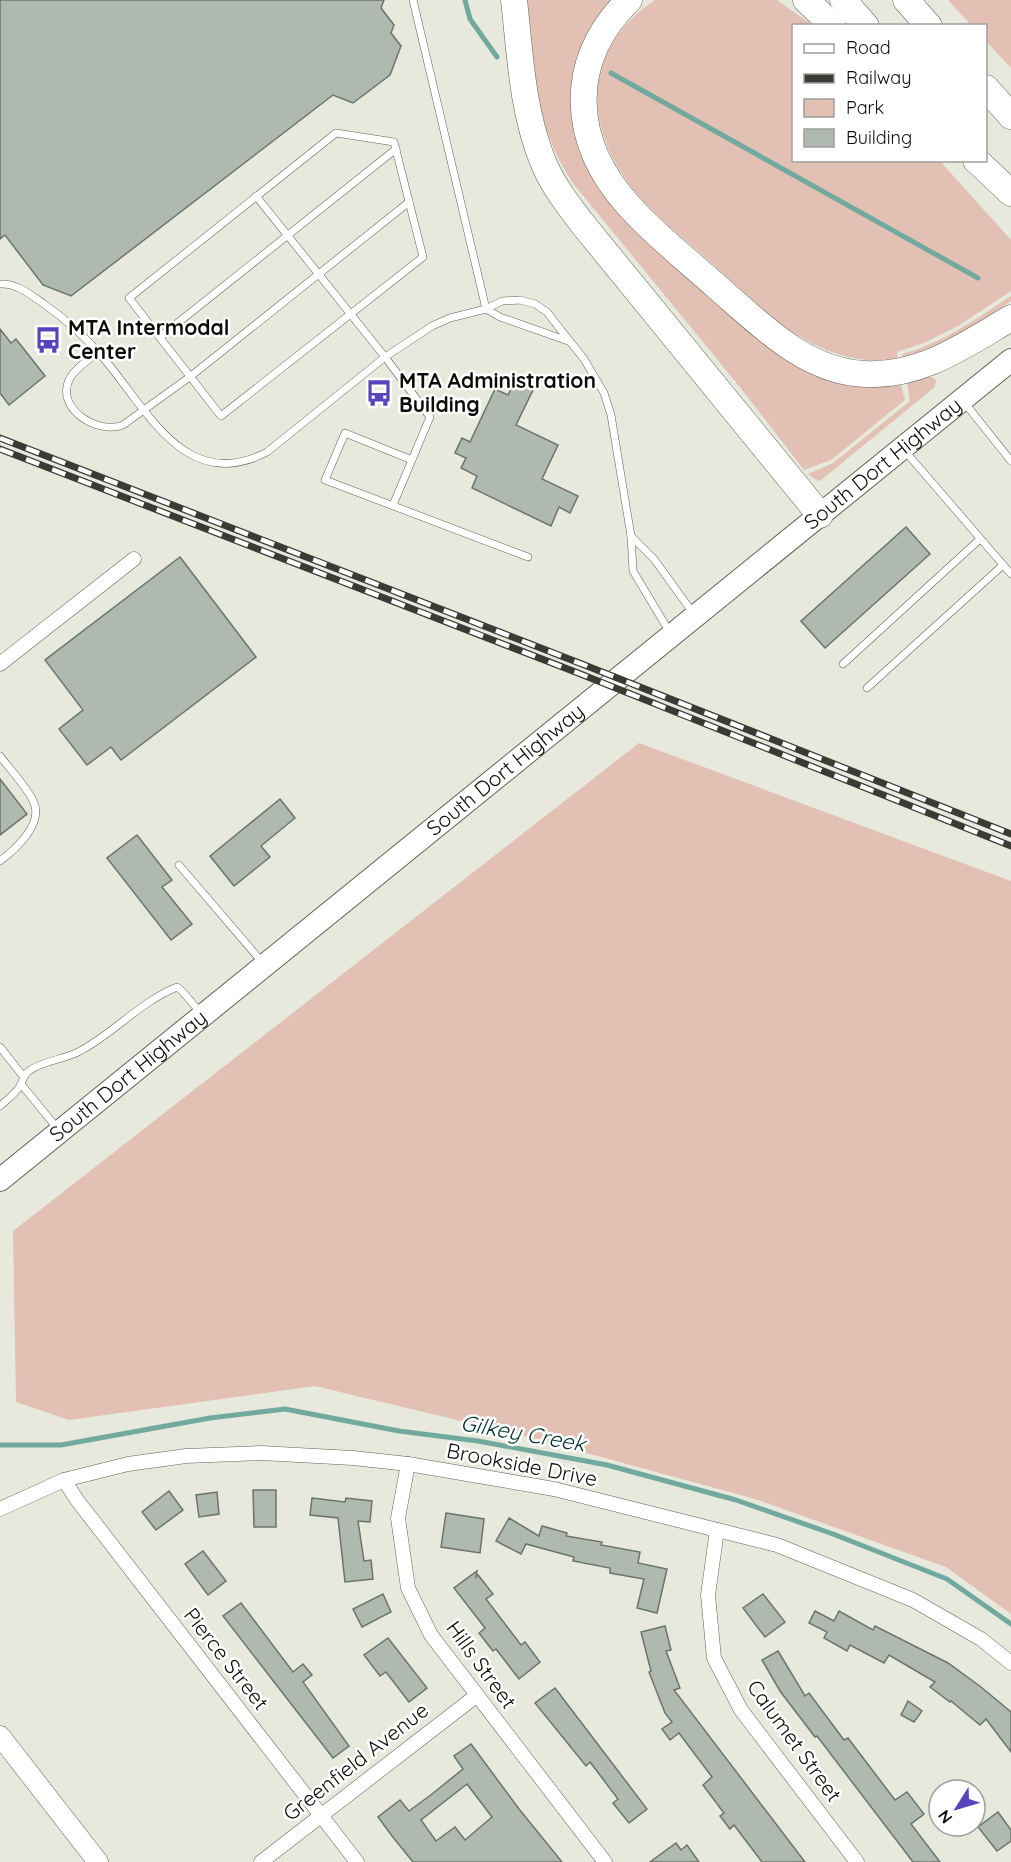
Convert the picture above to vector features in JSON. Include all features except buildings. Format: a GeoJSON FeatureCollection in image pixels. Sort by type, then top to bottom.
{"type":"FeatureCollection","features":[{"type":"Feature","properties":{"kind":"highway"},"geometry":{"type":"LineString","coordinates":[[514,0],[529,115],[542,159],[551,179],[581,222],[820,515]]}},
{"type":"Feature","properties":{"kind":"highway"},"geometry":{"type":"LineString","coordinates":[[629,0],[603,30],[593,49],[587,68],[583,92],[584,117],[598,161],[611,183],[647,225],[761,325],[796,351],[824,365],[846,373],[866,374],[902,372],[928,365],[953,353],[1011,318]]}},
{"type":"Feature","properties":{"kind":"highway"},"geometry":{"type":"LineString","coordinates":[[806,0],[831,24]]}},
{"type":"Feature","properties":{"kind":"highway"},"geometry":{"type":"LineString","coordinates":[[843,0],[864,24]]}},
{"type":"Feature","properties":{"kind":"highway"},"geometry":{"type":"LineString","coordinates":[[906,0],[927,24]]}},
{"type":"Feature","properties":{"kind":"highway"},"geometry":{"type":"LineString","coordinates":[[987,89],[1011,116]]}},
{"type":"Feature","properties":{"kind":"highway"},"geometry":{"type":"LineString","coordinates":[[987,159],[1011,186]]}},
{"type":"Feature","properties":{"kind":"highway"},"geometry":{"type":"LineString","coordinates":[[978,162],[1011,193]]}},
{"type":"Feature","properties":{"kind":"main road","name":"South Dort Highway"},"geometry":{"type":"LineString","coordinates":[[0,1180],[1011,360]]}},
{"type":"Feature","properties":{"kind":"main road"},"geometry":{"type":"LineString","coordinates":[[0,1736],[98,1862]]}},
{"type":"Feature","properties":{"kind":"street"},"geometry":{"type":"LineString","coordinates":[[0,664],[134,559]]}},
{"type":"Feature","properties":{"kind":"street","name":"Brookside Drive"},"geometry":{"type":"LineString","coordinates":[[0,1509],[64,1480],[128,1464],[207,1455],[261,1453],[353,1458],[408,1464],[554,1489],[777,1545],[913,1600],[981,1639],[1011,1663]]}},
{"type":"Feature","properties":{"kind":"street","name":"Hills Street"},"geometry":{"type":"LineString","coordinates":[[408,1464],[398,1518],[408,1588],[431,1635],[605,1862]]}},
{"type":"Feature","properties":{"kind":"street","name":"Pierce Street"},"geometry":{"type":"LineString","coordinates":[[64,1480],[77,1500],[357,1862]]}},
{"type":"Feature","properties":{"kind":"street","name":"Calumet Street"},"geometry":{"type":"LineString","coordinates":[[717,1530],[708,1595],[714,1658],[741,1710],[856,1862]]}},
{"type":"Feature","properties":{"kind":"street","name":"Greenfield Avenue"},"geometry":{"type":"LineString","coordinates":[[261,1862],[477,1696]]}},
{"type":"Feature","properties":{"kind":"lane"},"geometry":{"type":"LineString","coordinates":[[413,0],[486,309],[500,317],[568,341]]}},
{"type":"Feature","properties":{"kind":"lane"},"geometry":{"type":"LineString","coordinates":[[336,133],[394,142],[396,149],[423,257],[221,416],[129,298],[336,133]]}},
{"type":"Feature","properties":{"kind":"lane"},"geometry":{"type":"LineString","coordinates":[[160,337],[396,149]]}},
{"type":"Feature","properties":{"kind":"lane"},"geometry":{"type":"LineString","coordinates":[[256,196],[430,417],[393,505]]}},
{"type":"Feature","properties":{"kind":"lane"},"geometry":{"type":"LineString","coordinates":[[99,352],[71,376],[67,386],[67,397],[70,406],[78,415],[104,428],[113,429],[145,410],[190,376],[409,202]]}},
{"type":"Feature","properties":{"kind":"lane"},"geometry":{"type":"LineString","coordinates":[[0,284],[9,283],[28,292],[62,318],[99,352],[165,436],[180,450],[198,459],[231,464],[250,461],[267,452],[385,357],[432,326],[450,318],[486,309],[502,301],[520,300],[535,304],[547,312],[584,359],[604,393],[611,415],[631,536],[633,571],[672,636]]}},
{"type":"Feature","properties":{"kind":"lane"},"geometry":{"type":"LineString","coordinates":[[963,400],[1011,461]]}},
{"type":"Feature","properties":{"kind":"lane"},"geometry":{"type":"LineString","coordinates":[[412,460],[345,433],[325,480],[528,557]]}},
{"type":"Feature","properties":{"kind":"lane"},"geometry":{"type":"LineString","coordinates":[[902,448],[1011,574]]}},
{"type":"Feature","properties":{"kind":"lane"},"geometry":{"type":"LineString","coordinates":[[631,536],[654,559],[695,617]]}},
{"type":"Feature","properties":{"kind":"lane"},"geometry":{"type":"LineString","coordinates":[[843,664],[980,539]]}},
{"type":"Feature","properties":{"kind":"lane"},"geometry":{"type":"LineString","coordinates":[[867,688],[1003,565]]}},
{"type":"Feature","properties":{"kind":"lane"},"geometry":{"type":"LineString","coordinates":[[0,756],[34,802],[36,816],[27,833],[0,861]]}},
{"type":"Feature","properties":{"kind":"lane"},"geometry":{"type":"LineString","coordinates":[[179,865],[266,966]]}},
{"type":"Feature","properties":{"kind":"lane"},"geometry":{"type":"LineString","coordinates":[[0,1106],[21,1084],[23,1076],[29,1071],[79,1052],[153,999],[177,987],[204,1016]]}},
{"type":"Feature","properties":{"kind":"lane"},"geometry":{"type":"LineString","coordinates":[[0,1047],[23,1076]]}},
{"type":"Feature","properties":{"kind":"lane"},"geometry":{"type":"LineString","coordinates":[[21,1084],[60,1132]]}},
{"type":"Feature","properties":{"kind":"green space"},"geometry":{"type":"Polygon","coordinates":[[[526,0],[615,0],[577,134],[749,326],[886,386],[901,385],[905,400],[831,460],[804,470],[743,391],[572,182],[554,149],[544,121],[536,87],[526,0]]]}},
{"type":"Feature","properties":{"kind":"green space"},"geometry":{"type":"Polygon","coordinates":[[[655,0],[777,0],[811,24],[792,24],[792,162],[941,162],[1011,240],[1011,291],[958,326],[924,343],[897,352],[898,360],[868,360],[841,355],[793,332],[750,298],[646,204],[620,170],[606,144],[599,118],[597,92],[602,67],[613,42],[630,20],[655,0]]]}},
{"type":"Feature","properties":{"kind":"green space"},"geometry":{"type":"Polygon","coordinates":[[[948,0],[1011,0],[1011,68],[987,42],[987,24],[970,24],[948,0]]]}},
{"type":"Feature","properties":{"kind":"green space"},"geometry":{"type":"Polygon","coordinates":[[[1011,296],[1011,301],[972,326],[945,341],[903,358],[902,354],[945,337],[1011,296]]]}},
{"type":"Feature","properties":{"kind":"green space"},"geometry":{"type":"Polygon","coordinates":[[[928,377],[936,380],[935,387],[821,480],[818,481],[808,474],[833,463],[910,401],[907,383],[928,377]]]}},
{"type":"Feature","properties":{"kind":"green space"},"geometry":{"type":"Polygon","coordinates":[[[639,743],[1011,881],[1011,1614],[946,1567],[755,1499],[528,1437],[315,1386],[69,1420],[16,1402],[13,1231],[639,743]]]}},
{"type":"Feature","properties":{"kind":"waterway"},"geometry":{"type":"LineString","coordinates":[[465,0],[470,19],[497,57]]}},
{"type":"Feature","properties":{"kind":"waterway"},"geometry":{"type":"LineString","coordinates":[[611,73],[978,278]]}},
{"type":"Feature","properties":{"kind":"waterway","name":"Gilkey Creek"},"geometry":{"type":"LineString","coordinates":[[0,1445],[61,1445],[210,1418],[285,1409],[399,1431],[478,1441],[607,1465],[736,1500],[833,1534],[947,1579],[1011,1624]]}},
{"type":"Feature","properties":{"kind":"railway"},"geometry":{"type":"LineString","coordinates":[[0,438],[1011,834]]}},
{"type":"Feature","properties":{"kind":"railway"},"geometry":{"type":"LineString","coordinates":[[0,449],[578,673],[1011,846]]}},
{"type":"Feature","properties":{"kind":"place","name":"MTA Intermodal Center"},"geometry":{"type":"Point","coordinates":[48,340]}},
{"type":"Feature","properties":{"kind":"place","name":"MTA Administration Building"},"geometry":{"type":"Point","coordinates":[379,393]}}]}
